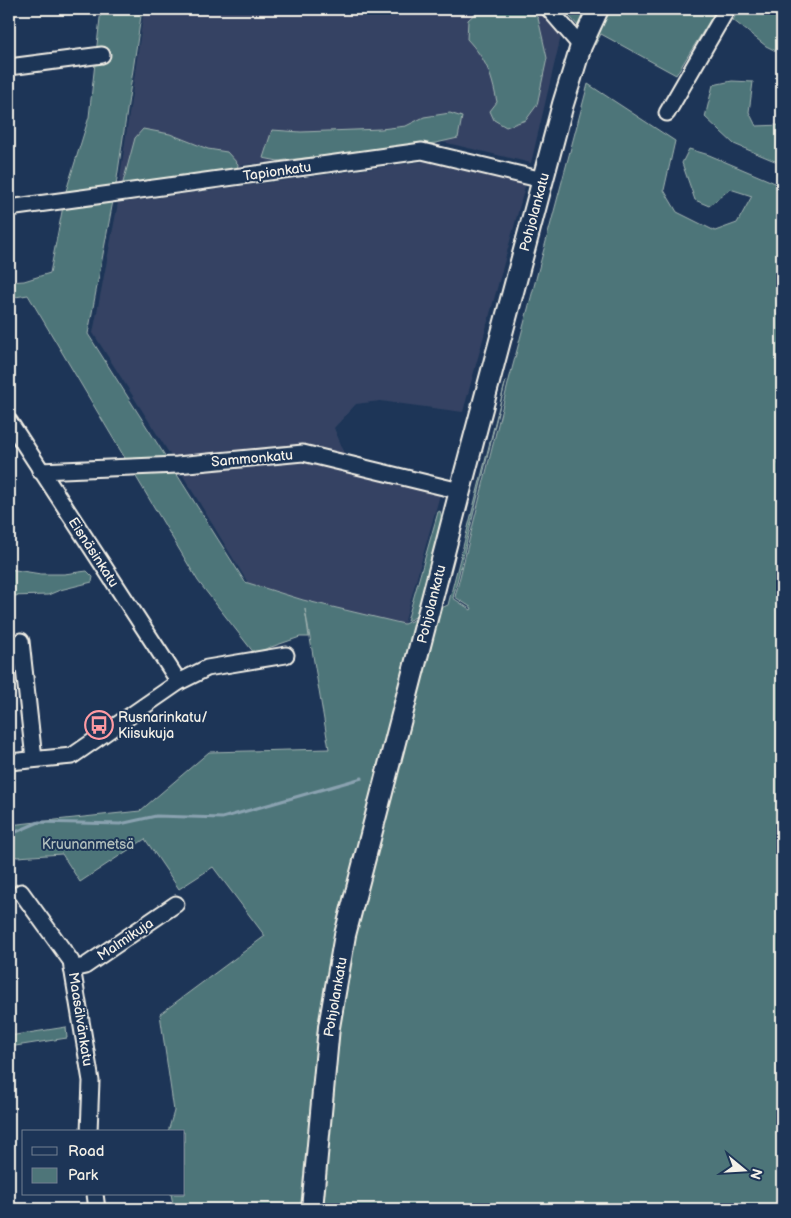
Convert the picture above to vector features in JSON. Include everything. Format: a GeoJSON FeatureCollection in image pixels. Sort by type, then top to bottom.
{"type":"FeatureCollection","features":[{"type":"Feature","properties":{"kind":"main road","name":"Pohjolankatu"},"geometry":{"type":"LineString","coordinates":[[312,1209],[329,1027],[345,935],[563,104],[581,46],[598,9]]}},
{"type":"Feature","properties":{"kind":"street"},"geometry":{"type":"LineString","coordinates":[[548,9],[581,46]]}},
{"type":"Feature","properties":{"kind":"street"},"geometry":{"type":"LineString","coordinates":[[666,113],[727,9]]}},
{"type":"Feature","properties":{"kind":"street"},"geometry":{"type":"LineString","coordinates":[[9,67],[102,55]]}},
{"type":"Feature","properties":{"kind":"street","name":"Tapionkatu"},"geometry":{"type":"LineString","coordinates":[[9,208],[422,150],[543,180]]}},
{"type":"Feature","properties":{"kind":"street","name":"Eisnäsinkatu"},"geometry":{"type":"LineString","coordinates":[[9,422],[180,682]]}},
{"type":"Feature","properties":{"kind":"street","name":"Sammonkatu"},"geometry":{"type":"LineString","coordinates":[[40,471],[177,465],[303,453],[460,491]]}},
{"type":"Feature","properties":{"kind":"street"},"geometry":{"type":"LineString","coordinates":[[21,641],[34,759]]}},
{"type":"Feature","properties":{"kind":"street"},"geometry":{"type":"LineString","coordinates":[[9,762],[72,756],[180,682],[207,668],[286,655]]}},
{"type":"Feature","properties":{"kind":"street","name":"Maasälvänkatu"},"geometry":{"type":"LineString","coordinates":[[21,892],[71,961],[91,1081],[89,1130]]}},
{"type":"Feature","properties":{"kind":"street","name":"Malmikuja"},"geometry":{"type":"LineString","coordinates":[[72,969],[85,966],[176,904]]}},
{"type":"Feature","properties":{"kind":"street"},"geometry":{"type":"LineString","coordinates":[[94,1196],[97,1209]]}},
{"type":"Feature","properties":{"kind":"shaded area"},"geometry":{"type":"Polygon","coordinates":[[[144,9],[538,9],[561,36],[531,163],[443,142],[244,165],[119,185],[144,9]]]}},
{"type":"Feature","properties":{"kind":"shaded area"},"geometry":{"type":"Polygon","coordinates":[[[440,159],[526,183],[463,412],[380,401],[356,404],[334,428],[345,454],[444,480],[404,624],[304,600],[248,583],[176,464],[93,333],[118,203],[440,159]]]}},
{"type":"Feature","properties":{"kind":"green space","name":"Kruunanmetsä"},"geometry":{"type":"Polygon","coordinates":[[[101,9],[142,9],[116,185],[88,334],[245,582],[303,600],[404,624],[448,605],[506,380],[453,598],[471,610],[472,608],[455,597],[509,380],[588,84],[675,141],[664,190],[677,212],[715,231],[737,223],[752,196],[730,189],[709,206],[695,200],[682,163],[689,149],[709,155],[782,186],[782,460],[778,463],[782,470],[782,1209],[174,1209],[171,1196],[185,1196],[185,1130],[169,1130],[174,1111],[160,1014],[265,936],[213,867],[179,889],[145,839],[80,882],[62,854],[17,857],[9,854],[9,825],[140,811],[209,752],[329,749],[305,609],[309,637],[300,637],[254,653],[198,581],[28,295],[9,298],[9,282],[24,281],[50,273],[66,191],[89,117],[101,9]]]}},
{"type":"Feature","properties":{"kind":"green space"},"geometry":{"type":"Polygon","coordinates":[[[480,9],[528,9],[538,18],[547,58],[537,105],[526,120],[506,127],[494,120],[490,111],[497,102],[493,83],[484,61],[467,39],[468,20],[480,9]]]}},
{"type":"Feature","properties":{"kind":"green space"},"geometry":{"type":"Polygon","coordinates":[[[563,9],[717,9],[676,75],[601,34],[595,45],[563,9]]]}},
{"type":"Feature","properties":{"kind":"green space"},"geometry":{"type":"Polygon","coordinates":[[[739,9],[782,9],[782,54],[766,46],[733,20],[739,9]]]}},
{"type":"Feature","properties":{"kind":"green space"},"geometry":{"type":"Polygon","coordinates":[[[732,81],[753,82],[749,112],[756,126],[782,125],[782,164],[734,144],[705,117],[713,85],[732,81]]]}},
{"type":"Feature","properties":{"kind":"green space"},"geometry":{"type":"Polygon","coordinates":[[[450,113],[462,117],[458,138],[436,143],[278,161],[263,158],[272,130],[301,132],[381,129],[406,126],[424,117],[450,113]]]}},
{"type":"Feature","properties":{"kind":"green space"},"geometry":{"type":"Polygon","coordinates":[[[143,129],[170,134],[208,149],[227,152],[238,164],[237,174],[121,190],[135,138],[143,129]]]}},
{"type":"Feature","properties":{"kind":"green space"},"geometry":{"type":"Polygon","coordinates":[[[440,511],[441,530],[422,614],[407,621],[438,512],[440,511]]]}},
{"type":"Feature","properties":{"kind":"green space"},"geometry":{"type":"Polygon","coordinates":[[[9,569],[41,574],[87,571],[93,577],[92,582],[48,595],[9,596],[9,569]]]}},
{"type":"Feature","properties":{"kind":"green space"},"geometry":{"type":"Polygon","coordinates":[[[66,1027],[67,1038],[9,1047],[9,1036],[66,1027]]]}},
{"type":"Feature","properties":{"kind":"waterway"},"geometry":{"type":"LineString","coordinates":[[9,835],[39,822],[120,824],[156,816],[222,818],[362,778]]}},
{"type":"Feature","properties":{"kind":"place","name":"Rusnarinkatu/ Kiisukuja"},"geometry":{"type":"Point","coordinates":[99,725]}}]}
